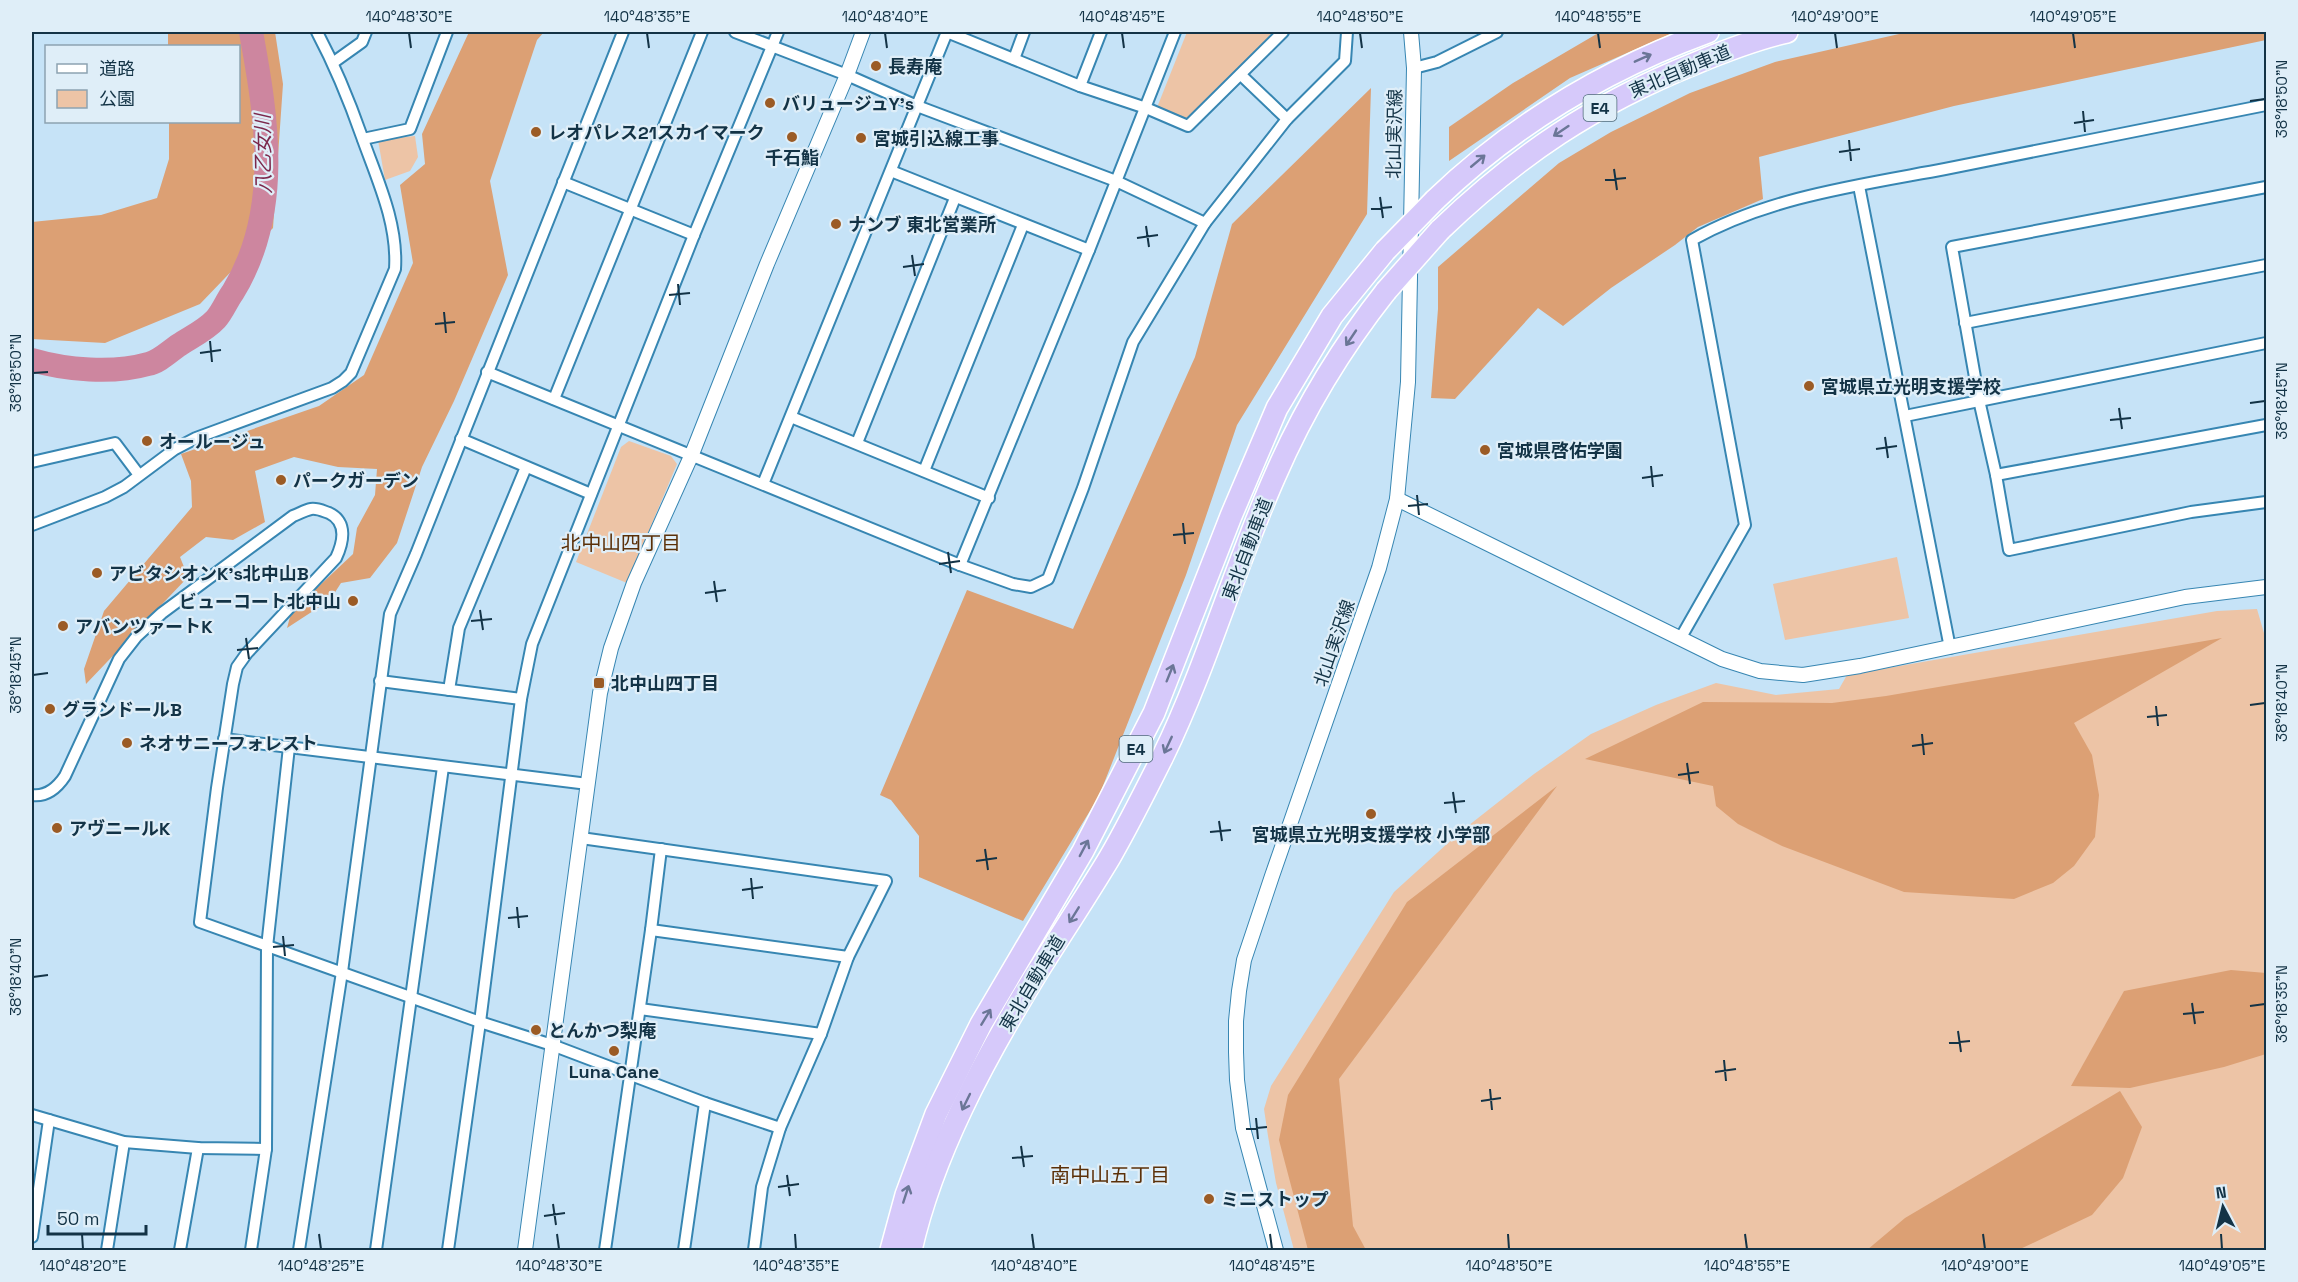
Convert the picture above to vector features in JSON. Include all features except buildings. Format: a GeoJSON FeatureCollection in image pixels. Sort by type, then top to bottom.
{"type":"FeatureCollection","features":[{"type":"Feature","properties":{"kind":"highway","name":"東北自動車道"},"geometry":{"type":"LineString","coordinates":[[891,1251],[906,1195],[936,1114],[981,1024],[1083,851],[1154,713],[1231,516],[1278,408],[1332,316],[1385,251],[1435,200],[1493,149],[1538,116],[1584,88],[1633,63],[1708,32]]}},
{"type":"Feature","properties":{"kind":"highway","name":"東北自動車道"},"geometry":{"type":"LineString","coordinates":[[912,1251],[939,1164],[977,1079],[1036,975],[1109,858],[1137,807],[1184,711],[1255,524],[1296,432],[1334,362],[1361,322],[1440,230],[1496,178],[1572,124],[1667,74],[1787,32]]}},
{"type":"Feature","properties":{"kind":"street"},"geometry":{"type":"LineString","coordinates":[[32,525],[105,497],[124,487],[196,438],[333,388],[351,373],[395,269],[396,252],[374,164],[334,62],[317,32]]}},
{"type":"Feature","properties":{"kind":"street"},"geometry":{"type":"LineString","coordinates":[[334,62],[362,42],[366,32]]}},
{"type":"Feature","properties":{"kind":"street"},"geometry":{"type":"LineString","coordinates":[[363,139],[410,129],[447,32]]}},
{"type":"Feature","properties":{"kind":"street"},"geometry":{"type":"LineString","coordinates":[[299,1251],[342,972],[390,614],[416,554],[623,32]]}},
{"type":"Feature","properties":{"kind":"street"},"geometry":{"type":"LineString","coordinates":[[554,399],[629,208],[702,32]]}},
{"type":"Feature","properties":{"kind":"street"},"geometry":{"type":"LineString","coordinates":[[735,32],[847,75],[917,106],[1116,181],[1205,223]]}},
{"type":"Feature","properties":{"kind":"street"},"geometry":{"type":"LineString","coordinates":[[448,1251],[521,699],[532,644],[694,234],[777,32]]}},
{"type":"Feature","properties":{"kind":"street"},"geometry":{"type":"LineString","coordinates":[[525,1251],[600,693],[611,648],[634,583],[692,454],[767,264],[863,32]]}},
{"type":"Feature","properties":{"kind":"street"},"geometry":{"type":"LineString","coordinates":[[763,484],[947,32],[1080,86],[1146,108],[1188,126],[1283,32]]}},
{"type":"Feature","properties":{"kind":"street"},"geometry":{"type":"LineString","coordinates":[[1014,59],[1024,32]]}},
{"type":"Feature","properties":{"kind":"street"},"geometry":{"type":"LineString","coordinates":[[1080,86],[1101,32]]}},
{"type":"Feature","properties":{"kind":"street"},"geometry":{"type":"LineString","coordinates":[[960,565],[1175,32]]}},
{"type":"Feature","properties":{"kind":"street"},"geometry":{"type":"LineString","coordinates":[[487,372],[960,565],[1013,584],[1031,587],[1048,579],[1083,488],[1133,342],[1205,223],[1287,118],[1346,61],[1347,32]]}},
{"type":"Feature","properties":{"kind":"street","name":"北山実沢線"},"geometry":{"type":"LineString","coordinates":[[1276,1251],[1243,1128],[1236,1052],[1239,991],[1248,950],[1379,568],[1397,499],[1408,382],[1414,68],[1411,32]]}},
{"type":"Feature","properties":{"kind":"street"},"geometry":{"type":"LineString","coordinates":[[1414,68],[1437,62],[1497,32]]}},
{"type":"Feature","properties":{"kind":"street"},"geometry":{"type":"LineString","coordinates":[[1241,75],[1287,118]]}},
{"type":"Feature","properties":{"kind":"street"},"geometry":{"type":"LineString","coordinates":[[1680,639],[1745,525],[1692,240],[1711,229],[1784,203],[2266,105]]}},
{"type":"Feature","properties":{"kind":"street"},"geometry":{"type":"LineString","coordinates":[[891,171],[1089,250]]}},
{"type":"Feature","properties":{"kind":"street"},"geometry":{"type":"LineString","coordinates":[[563,182],[694,234]]}},
{"type":"Feature","properties":{"kind":"street"},"geometry":{"type":"LineString","coordinates":[[1859,186],[1950,648]]}},
{"type":"Feature","properties":{"kind":"street"},"geometry":{"type":"LineString","coordinates":[[2266,187],[1952,247],[2009,550],[2191,512],[2266,502]]}},
{"type":"Feature","properties":{"kind":"street"},"geometry":{"type":"LineString","coordinates":[[857,443],[955,198]]}},
{"type":"Feature","properties":{"kind":"street"},"geometry":{"type":"LineString","coordinates":[[924,471],[1023,225]]}},
{"type":"Feature","properties":{"kind":"street"},"geometry":{"type":"LineString","coordinates":[[1965,323],[2266,265]]}},
{"type":"Feature","properties":{"kind":"street"},"geometry":{"type":"LineString","coordinates":[[1905,416],[2266,343]]}},
{"type":"Feature","properties":{"kind":"street"},"geometry":{"type":"LineString","coordinates":[[791,417],[988,498]]}},
{"type":"Feature","properties":{"kind":"street"},"geometry":{"type":"LineString","coordinates":[[1996,475],[2266,425]]}},
{"type":"Feature","properties":{"kind":"street"},"geometry":{"type":"LineString","coordinates":[[461,440],[591,494]]}},
{"type":"Feature","properties":{"kind":"street"},"geometry":{"type":"LineString","coordinates":[[32,462],[115,443],[139,475]]}},
{"type":"Feature","properties":{"kind":"street"},"geometry":{"type":"LineString","coordinates":[[449,690],[459,628],[526,467]]}},
{"type":"Feature","properties":{"kind":"street"},"geometry":{"type":"LineString","coordinates":[[1397,499],[1722,660],[1760,671],[1803,675],[1860,666],[2185,597],[2266,587]]}},
{"type":"Feature","properties":{"kind":"street"},"geometry":{"type":"LineString","coordinates":[[32,795],[47,793],[57,787],[65,776],[119,659],[137,636],[162,613],[293,516],[312,509],[322,510],[336,516],[342,529],[342,544],[336,558],[247,653],[237,667],[224,739],[200,922],[480,1022],[552,1045],[780,1128]]}},
{"type":"Feature","properties":{"kind":"street"},"geometry":{"type":"LineString","coordinates":[[380,681],[521,699]]}},
{"type":"Feature","properties":{"kind":"street"},"geometry":{"type":"LineString","coordinates":[[224,739],[588,784]]}},
{"type":"Feature","properties":{"kind":"street"},"geometry":{"type":"LineString","coordinates":[[251,1251],[266,1149],[267,946],[289,747]]}},
{"type":"Feature","properties":{"kind":"street"},"geometry":{"type":"LineString","coordinates":[[376,1251],[443,767]]}},
{"type":"Feature","properties":{"kind":"street"},"geometry":{"type":"LineString","coordinates":[[581,838],[886,880],[848,957],[821,1034],[780,1128],[762,1187],[754,1251]]}},
{"type":"Feature","properties":{"kind":"street"},"geometry":{"type":"LineString","coordinates":[[605,1251],[661,849]]}},
{"type":"Feature","properties":{"kind":"street"},"geometry":{"type":"LineString","coordinates":[[651,930],[848,957]]}},
{"type":"Feature","properties":{"kind":"street"},"geometry":{"type":"LineString","coordinates":[[640,1009],[821,1034]]}},
{"type":"Feature","properties":{"kind":"street"},"geometry":{"type":"LineString","coordinates":[[684,1251],[705,1102]]}},
{"type":"Feature","properties":{"kind":"street"},"geometry":{"type":"LineString","coordinates":[[32,1115],[124,1142],[198,1148],[266,1149]]}},
{"type":"Feature","properties":{"kind":"street"},"geometry":{"type":"LineString","coordinates":[[32,1237],[49,1120]]}},
{"type":"Feature","properties":{"kind":"street"},"geometry":{"type":"LineString","coordinates":[[107,1251],[124,1142]]}},
{"type":"Feature","properties":{"kind":"street"},"geometry":{"type":"LineString","coordinates":[[180,1251],[198,1148]]}},
{"type":"Feature","properties":{"kind":"green space"},"geometry":{"type":"Polygon","coordinates":[[[1187,32],[1273,32],[1193,118],[1181,118],[1162,113],[1158,105],[1187,32]]]}},
{"type":"Feature","properties":{"kind":"green space"},"geometry":{"type":"Polygon","coordinates":[[[415,136],[418,157],[410,171],[385,180],[378,140],[415,136]]]}},
{"type":"Feature","properties":{"kind":"green space"},"geometry":{"type":"Polygon","coordinates":[[[629,441],[671,456],[677,464],[627,583],[576,562],[621,447],[629,441]]]}},
{"type":"Feature","properties":{"kind":"green space"},"geometry":{"type":"Polygon","coordinates":[[[1897,557],[1909,618],[1785,640],[1773,584],[1897,557]]]}},
{"type":"Feature","properties":{"kind":"green space"},"geometry":{"type":"Polygon","coordinates":[[[2257,609],[2266,640],[2266,1250],[1294,1250],[1276,1183],[1264,1109],[1271,1086],[1394,892],[1459,833],[1534,774],[1591,734],[1656,705],[1716,683],[1776,695],[1839,689],[1847,675],[2217,611],[2257,609]]]}},
{"type":"Feature","properties":{"kind":"shaded area"},"geometry":{"type":"Polygon","coordinates":[[[168,32],[275,32],[283,84],[273,228],[200,304],[105,343],[32,339],[32,222],[101,215],[157,198],[169,159],[169,123],[240,123],[240,45],[168,45],[168,32]]]}},
{"type":"Feature","properties":{"kind":"shaded area"},"geometry":{"type":"Polygon","coordinates":[[[469,32],[544,32],[537,40],[490,181],[508,275],[454,401],[422,467],[397,543],[370,578],[341,583],[330,600],[287,628],[290,617],[300,604],[353,554],[357,528],[375,495],[377,469],[338,467],[294,457],[255,471],[265,522],[233,540],[206,537],[180,557],[188,577],[86,684],[84,669],[104,611],[192,507],[191,481],[181,454],[319,406],[364,375],[413,263],[400,185],[425,164],[422,134],[469,32]]]}},
{"type":"Feature","properties":{"kind":"shaded area"},"geometry":{"type":"Polygon","coordinates":[[[1600,32],[1675,32],[1570,78],[1449,161],[1449,127],[1513,83],[1600,32]]]}},
{"type":"Feature","properties":{"kind":"shaded area"},"geometry":{"type":"Polygon","coordinates":[[[1908,32],[2266,32],[2266,40],[1954,106],[1759,157],[1763,199],[1698,227],[1611,288],[1563,326],[1538,308],[1455,399],[1431,398],[1438,309],[1438,267],[1559,163],[1611,132],[1690,93],[1775,62],[1908,32]]]}},
{"type":"Feature","properties":{"kind":"shaded area"},"geometry":{"type":"Polygon","coordinates":[[[1371,88],[1367,214],[1237,425],[1186,575],[1099,796],[1023,921],[919,877],[919,836],[891,800],[880,795],[967,590],[1073,629],[1195,357],[1232,224],[1371,88]]]}},
{"type":"Feature","properties":{"kind":"shaded area"},"geometry":{"type":"Polygon","coordinates":[[[2222,638],[2074,723],[2092,755],[2099,795],[2095,837],[2074,866],[2053,883],[2014,899],[1904,892],[1782,846],[1738,824],[1716,806],[1713,786],[1585,759],[1703,702],[1832,703],[1886,696],[2222,638]]]}},
{"type":"Feature","properties":{"kind":"shaded area"},"geometry":{"type":"Polygon","coordinates":[[[1557,786],[1339,1079],[1353,1226],[1366,1250],[1308,1250],[1279,1140],[1288,1095],[1407,902],[1557,786]]]}},
{"type":"Feature","properties":{"kind":"shaded area"},"geometry":{"type":"Polygon","coordinates":[[[2231,970],[2266,973],[2266,1054],[2224,1067],[2130,1088],[2071,1086],[2124,991],[2231,970]]]}},
{"type":"Feature","properties":{"kind":"shaded area"},"geometry":{"type":"Polygon","coordinates":[[[2120,1091],[2142,1127],[2123,1178],[2092,1215],[2018,1250],[1867,1250],[1905,1218],[2120,1091]]]}},
{"type":"Feature","properties":{"kind":"waterway","name":"八乙女川"},"geometry":{"type":"LineString","coordinates":[[32,360],[90,370],[120,369],[148,364],[160,359],[203,330],[221,313],[248,261],[259,230],[264,198],[265,131],[251,32]]}},
{"type":"Feature","properties":{"kind":"place","name":"長寿庵"},"geometry":{"type":"Point","coordinates":[876,66]}},
{"type":"Feature","properties":{"kind":"place","name":"バリュージュY's"},"geometry":{"type":"Point","coordinates":[770,103]}},
{"type":"Feature","properties":{"kind":"place","name":"レオパレス21スカイマーク"},"geometry":{"type":"Point","coordinates":[536,132]}},
{"type":"Feature","properties":{"kind":"place","name":"千石鮨"},"geometry":{"type":"Point","coordinates":[792,137]}},
{"type":"Feature","properties":{"kind":"place","name":"宮城引込線工事"},"geometry":{"type":"Point","coordinates":[861,138]}},
{"type":"Feature","properties":{"kind":"place","name":"ナンブ 東北営業所"},"geometry":{"type":"Point","coordinates":[836,224]}},
{"type":"Feature","properties":{"kind":"place","name":"宮城県立光明支援学校"},"geometry":{"type":"Point","coordinates":[1809,386]}},
{"type":"Feature","properties":{"kind":"place","name":"オールージュ"},"geometry":{"type":"Point","coordinates":[147,441]}},
{"type":"Feature","properties":{"kind":"place","name":"宮城県啓佑学園"},"geometry":{"type":"Point","coordinates":[1485,450]}},
{"type":"Feature","properties":{"kind":"place","name":"パークガーデン"},"geometry":{"type":"Point","coordinates":[281,480]}},
{"type":"Feature","properties":{"kind":"place","name":"アビタシオンK's北中山B"},"geometry":{"type":"Point","coordinates":[97,573]}},
{"type":"Feature","properties":{"kind":"place","name":"ビューコート北中山"},"geometry":{"type":"Point","coordinates":[353,601]}},
{"type":"Feature","properties":{"kind":"place","name":"アバンツァートK"},"geometry":{"type":"Point","coordinates":[63,626]}},
{"type":"Feature","properties":{"kind":"place","name":"北中山四丁目"},"geometry":{"type":"Point","coordinates":[599,683]}},
{"type":"Feature","properties":{"kind":"place","name":"グランドールB"},"geometry":{"type":"Point","coordinates":[50,709]}},
{"type":"Feature","properties":{"kind":"place","name":"ネオサニーフォレスト"},"geometry":{"type":"Point","coordinates":[127,743]}},
{"type":"Feature","properties":{"kind":"place","name":"宮城県立光明支援学校 小学部"},"geometry":{"type":"Point","coordinates":[1371,814]}},
{"type":"Feature","properties":{"kind":"place","name":"アヴニールK"},"geometry":{"type":"Point","coordinates":[57,828]}},
{"type":"Feature","properties":{"kind":"place","name":"とんかつ梨庵"},"geometry":{"type":"Point","coordinates":[536,1030]}},
{"type":"Feature","properties":{"kind":"place","name":"Luna Cane"},"geometry":{"type":"Point","coordinates":[614,1051]}},
{"type":"Feature","properties":{"kind":"place","name":"ミニストップ"},"geometry":{"type":"Point","coordinates":[1209,1199]}},
{"type":"Feature","properties":{"kind":"district","name":"北中山四丁目"},"geometry":{"type":"Point","coordinates":[621,543]}},
{"type":"Feature","properties":{"kind":"district","name":"南中山五丁目"},"geometry":{"type":"Point","coordinates":[1110,1175]}}]}
